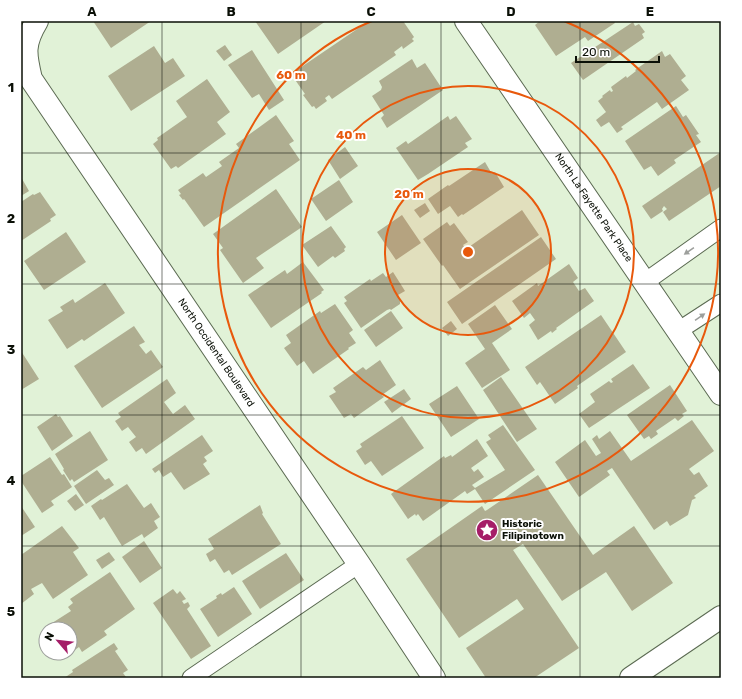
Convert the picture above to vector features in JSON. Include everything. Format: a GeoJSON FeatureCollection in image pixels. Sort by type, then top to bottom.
{"type":"FeatureCollection","features":[{"type":"Feature","properties":{"kind":"street","name":"North Occidental Boulevard"},"geometry":{"type":"LineString","coordinates":[[37,21],[30,32],[27,44],[26,58],[31,79],[359,564],[434,678]]}},
{"type":"Feature","properties":{"kind":"street","name":"North La Fayette Park Place"},"geometry":{"type":"LineString","coordinates":[[466,21],[678,331],[718,385]]}},
{"type":"Feature","properties":{"kind":"street"},"geometry":{"type":"LineString","coordinates":[[631,678],[721,616]]}},
{"type":"Feature","properties":{"kind":"lane"},"geometry":{"type":"LineString","coordinates":[[645,282],[721,228]]}},
{"type":"Feature","properties":{"kind":"lane"},"geometry":{"type":"LineString","coordinates":[[678,331],[721,303]]}},
{"type":"Feature","properties":{"kind":"lane"},"geometry":{"type":"LineString","coordinates":[[191,678],[359,564]]}},
{"type":"Feature","properties":{"kind":"building"},"geometry":{"type":"Polygon","coordinates":[[[93,21],[151,21],[111,48],[93,21]]]}},
{"type":"Feature","properties":{"kind":"building"},"geometry":{"type":"Polygon","coordinates":[[[255,21],[326,21],[278,54],[255,21]]]}},
{"type":"Feature","properties":{"kind":"building"},"geometry":{"type":"Polygon","coordinates":[[[369,21],[403,21],[414,37],[412,39],[414,41],[403,49],[402,46],[394,52],[396,55],[332,99],[329,95],[325,98],[327,101],[316,109],[314,106],[312,107],[291,74],[369,21]]]}},
{"type":"Feature","properties":{"kind":"building"},"geometry":{"type":"Polygon","coordinates":[[[540,21],[614,21],[615,23],[588,41],[585,37],[556,56],[535,25],[540,21]]]}},
{"type":"Feature","properties":{"kind":"building"},"geometry":{"type":"Polygon","coordinates":[[[633,22],[635,26],[639,24],[645,32],[642,34],[644,38],[583,80],[571,63],[633,22]]]}},
{"type":"Feature","properties":{"kind":"building"},"geometry":{"type":"Polygon","coordinates":[[[225,45],[232,55],[224,61],[216,51],[225,45]]]}},
{"type":"Feature","properties":{"kind":"building"},"geometry":{"type":"Polygon","coordinates":[[[154,46],[165,63],[173,58],[185,76],[131,111],[108,76],[154,46]]]}},
{"type":"Feature","properties":{"kind":"building"},"geometry":{"type":"Polygon","coordinates":[[[252,50],[284,100],[269,110],[259,94],[252,98],[228,65],[252,50]]]}},
{"type":"Feature","properties":{"kind":"building"},"geometry":{"type":"Polygon","coordinates":[[[662,51],[665,57],[670,54],[686,76],[681,80],[689,90],[662,109],[657,102],[621,127],[623,129],[617,133],[609,122],[601,127],[596,120],[606,112],[598,101],[603,97],[602,96],[610,90],[611,92],[613,91],[611,87],[626,76],[627,78],[636,71],[635,70],[662,51]]]}},
{"type":"Feature","properties":{"kind":"building"},"geometry":{"type":"Polygon","coordinates":[[[412,59],[417,68],[425,63],[443,90],[387,128],[381,118],[384,115],[372,96],[381,90],[382,87],[379,81],[412,59]]]}},
{"type":"Feature","properties":{"kind":"building"},"geometry":{"type":"Polygon","coordinates":[[[207,79],[230,112],[217,122],[226,134],[178,168],[176,166],[171,169],[153,144],[158,140],[157,138],[187,117],[176,101],[207,79]]]}},
{"type":"Feature","properties":{"kind":"building"},"geometry":{"type":"Polygon","coordinates":[[[676,106],[683,117],[686,115],[699,134],[696,135],[701,142],[674,160],[676,163],[658,176],[651,166],[644,170],[625,141],[676,106]]]}},
{"type":"Feature","properties":{"kind":"building"},"geometry":{"type":"Polygon","coordinates":[[[276,115],[294,141],[289,144],[300,160],[204,227],[184,199],[183,200],[179,195],[181,194],[178,190],[203,173],[206,177],[222,166],[219,162],[239,148],[236,144],[276,115]]]}},
{"type":"Feature","properties":{"kind":"building"},"geometry":{"type":"Polygon","coordinates":[[[448,116],[450,120],[456,116],[472,139],[465,143],[468,147],[418,180],[396,148],[406,141],[408,144],[448,116]]]}},
{"type":"Feature","properties":{"kind":"building"},"geometry":{"type":"Polygon","coordinates":[[[345,147],[358,166],[340,179],[328,160],[345,147]]]}},
{"type":"Feature","properties":{"kind":"building"},"geometry":{"type":"Polygon","coordinates":[[[721,152],[721,186],[669,221],[663,212],[667,209],[664,206],[662,209],[663,211],[651,219],[642,206],[721,152]]]}},
{"type":"Feature","properties":{"kind":"building"},"geometry":{"type":"Polygon","coordinates":[[[485,162],[492,174],[495,172],[504,187],[463,215],[462,214],[458,217],[450,206],[438,214],[428,199],[485,162]]]}},
{"type":"Feature","properties":{"kind":"building"},"geometry":{"type":"Polygon","coordinates":[[[21,177],[29,191],[21,196],[21,177]]]}},
{"type":"Feature","properties":{"kind":"building"},"geometry":{"type":"Polygon","coordinates":[[[339,180],[353,202],[326,221],[311,199],[339,180]]]}},
{"type":"Feature","properties":{"kind":"building"},"geometry":{"type":"Polygon","coordinates":[[[276,189],[302,227],[256,258],[264,268],[243,283],[220,250],[223,248],[213,234],[276,189]]]}},
{"type":"Feature","properties":{"kind":"building"},"geometry":{"type":"Polygon","coordinates":[[[40,192],[56,215],[50,219],[51,221],[21,241],[21,202],[33,194],[34,195],[40,192]]]}},
{"type":"Feature","properties":{"kind":"building"},"geometry":{"type":"Polygon","coordinates":[[[425,203],[430,211],[420,218],[414,210],[425,203]]]}},
{"type":"Feature","properties":{"kind":"building"},"geometry":{"type":"Polygon","coordinates":[[[522,210],[539,235],[460,289],[423,239],[447,222],[450,226],[454,223],[468,242],[463,245],[466,249],[522,210]]]}},
{"type":"Feature","properties":{"kind":"building"},"geometry":{"type":"Polygon","coordinates":[[[402,215],[421,243],[396,260],[377,232],[402,215]]]}},
{"type":"Feature","properties":{"kind":"building"},"geometry":{"type":"Polygon","coordinates":[[[331,226],[346,247],[344,249],[345,251],[335,258],[333,256],[318,267],[302,245],[331,226]]]}},
{"type":"Feature","properties":{"kind":"building"},"geometry":{"type":"Polygon","coordinates":[[[66,232],[86,262],[44,290],[24,261],[66,232]]]}},
{"type":"Feature","properties":{"kind":"building"},"geometry":{"type":"Polygon","coordinates":[[[541,237],[556,259],[462,324],[447,302],[541,237]]]}},
{"type":"Feature","properties":{"kind":"building"},"geometry":{"type":"Polygon","coordinates":[[[303,262],[324,290],[321,292],[322,293],[271,328],[248,295],[285,270],[287,274],[303,262]]]}},
{"type":"Feature","properties":{"kind":"building"},"geometry":{"type":"Polygon","coordinates":[[[569,264],[578,278],[573,282],[579,291],[585,288],[594,301],[556,328],[557,329],[552,333],[551,331],[538,340],[529,325],[535,320],[530,313],[524,318],[512,301],[537,283],[538,286],[569,264]]]}},
{"type":"Feature","properties":{"kind":"building"},"geometry":{"type":"Polygon","coordinates":[[[393,272],[405,291],[398,295],[401,301],[400,304],[391,310],[387,310],[361,328],[344,303],[347,301],[344,297],[370,279],[371,281],[383,273],[386,277],[393,272]]]}},
{"type":"Feature","properties":{"kind":"building"},"geometry":{"type":"Polygon","coordinates":[[[105,283],[125,313],[84,341],[82,339],[67,349],[48,320],[63,311],[60,307],[73,299],[75,303],[105,283]]]}},
{"type":"Feature","properties":{"kind":"building"},"geometry":{"type":"Polygon","coordinates":[[[335,304],[353,330],[349,333],[356,343],[313,374],[304,361],[297,366],[284,348],[291,343],[286,335],[320,311],[321,313],[335,304]]]}},
{"type":"Feature","properties":{"kind":"building"},"geometry":{"type":"Polygon","coordinates":[[[495,305],[512,329],[492,343],[510,370],[482,388],[465,363],[485,349],[468,324],[495,305]]]}},
{"type":"Feature","properties":{"kind":"building"},"geometry":{"type":"Polygon","coordinates":[[[391,311],[403,328],[376,347],[364,330],[391,311]]]}},
{"type":"Feature","properties":{"kind":"building"},"geometry":{"type":"Polygon","coordinates":[[[601,315],[626,352],[577,386],[578,388],[555,404],[540,382],[537,385],[525,367],[601,315]]]}},
{"type":"Feature","properties":{"kind":"building"},"geometry":{"type":"Polygon","coordinates":[[[451,321],[457,329],[448,336],[442,328],[451,321]]]}},
{"type":"Feature","properties":{"kind":"building"},"geometry":{"type":"Polygon","coordinates":[[[134,326],[145,342],[139,345],[146,354],[151,350],[163,367],[102,408],[74,366],[134,326]]]}},
{"type":"Feature","properties":{"kind":"building"},"geometry":{"type":"Polygon","coordinates":[[[21,351],[39,379],[21,390],[21,351]]]}},
{"type":"Feature","properties":{"kind":"building"},"geometry":{"type":"Polygon","coordinates":[[[380,360],[396,385],[382,395],[384,397],[354,418],[351,414],[344,418],[329,396],[336,392],[333,388],[363,367],[366,370],[380,360]]]}},
{"type":"Feature","properties":{"kind":"building"},"geometry":{"type":"Polygon","coordinates":[[[633,364],[650,388],[589,428],[579,414],[595,402],[590,394],[609,381],[611,383],[613,382],[611,379],[633,364]]]}},
{"type":"Feature","properties":{"kind":"building"},"geometry":{"type":"Polygon","coordinates":[[[501,377],[537,429],[517,442],[483,390],[501,377]]]}},
{"type":"Feature","properties":{"kind":"building"},"geometry":{"type":"Polygon","coordinates":[[[167,379],[176,393],[164,402],[173,414],[185,405],[195,419],[146,454],[142,448],[136,452],[129,442],[136,437],[128,427],[122,431],[115,421],[121,417],[118,413],[167,379]]]}},
{"type":"Feature","properties":{"kind":"building"},"geometry":{"type":"Polygon","coordinates":[[[670,385],[687,411],[682,414],[684,416],[678,421],[675,418],[656,431],[658,434],[651,439],[649,436],[644,439],[627,415],[670,385]]]}},
{"type":"Feature","properties":{"kind":"building"},"geometry":{"type":"Polygon","coordinates":[[[457,386],[479,419],[451,437],[429,404],[457,386]]]}},
{"type":"Feature","properties":{"kind":"building"},"geometry":{"type":"Polygon","coordinates":[[[404,389],[411,399],[392,413],[384,402],[404,389]]]}},
{"type":"Feature","properties":{"kind":"building"},"geometry":{"type":"Polygon","coordinates":[[[56,414],[58,417],[60,416],[73,436],[52,451],[37,427],[56,414]]]}},
{"type":"Feature","properties":{"kind":"building"},"geometry":{"type":"Polygon","coordinates":[[[402,416],[424,448],[382,476],[371,461],[365,465],[356,451],[362,447],[360,444],[402,416]]]}},
{"type":"Feature","properties":{"kind":"building"},"geometry":{"type":"Polygon","coordinates":[[[692,420],[714,451],[689,469],[694,475],[699,472],[708,486],[694,496],[696,498],[692,500],[688,515],[670,526],[667,521],[654,530],[612,468],[607,471],[610,475],[579,497],[555,462],[585,440],[596,456],[601,453],[592,439],[597,435],[599,439],[610,431],[631,461],[692,420]]]}},
{"type":"Feature","properties":{"kind":"building"},"geometry":{"type":"Polygon","coordinates":[[[503,425],[535,470],[485,504],[475,489],[467,494],[465,491],[423,521],[418,514],[416,516],[415,514],[408,519],[391,494],[444,456],[445,458],[451,455],[452,457],[477,439],[488,456],[471,468],[474,472],[478,469],[484,477],[472,485],[475,488],[505,470],[486,442],[491,439],[488,435],[503,425]]]}},
{"type":"Feature","properties":{"kind":"building"},"geometry":{"type":"Polygon","coordinates":[[[90,431],[108,460],[74,482],[72,479],[70,481],[55,454],[90,431]]]}},
{"type":"Feature","properties":{"kind":"building"},"geometry":{"type":"Polygon","coordinates":[[[202,435],[213,451],[204,457],[207,461],[203,464],[210,474],[184,490],[171,472],[163,477],[159,470],[155,473],[152,469],[202,435]]]}},
{"type":"Feature","properties":{"kind":"building"},"geometry":{"type":"Polygon","coordinates":[[[50,457],[62,475],[64,474],[72,487],[51,501],[54,505],[42,513],[21,481],[21,476],[50,457]]]}},
{"type":"Feature","properties":{"kind":"building"},"geometry":{"type":"Polygon","coordinates":[[[97,470],[105,480],[109,478],[114,485],[86,504],[74,486],[97,470]]]}},
{"type":"Feature","properties":{"kind":"building"},"geometry":{"type":"Polygon","coordinates":[[[538,475],[593,555],[634,526],[673,583],[632,611],[606,572],[562,601],[523,544],[513,550],[579,648],[534,678],[486,678],[466,648],[524,609],[517,599],[459,638],[406,559],[482,506],[485,511],[487,510],[538,475]]]}},
{"type":"Feature","properties":{"kind":"building"},"geometry":{"type":"Polygon","coordinates":[[[127,484],[144,508],[151,503],[160,517],[154,521],[158,528],[144,538],[142,534],[122,546],[104,517],[100,520],[91,506],[127,484]]]}},
{"type":"Feature","properties":{"kind":"building"},"geometry":{"type":"Polygon","coordinates":[[[76,494],[84,505],[75,511],[67,501],[76,494]]]}},
{"type":"Feature","properties":{"kind":"building"},"geometry":{"type":"Polygon","coordinates":[[[260,505],[262,514],[281,544],[232,575],[229,570],[224,573],[215,559],[210,562],[206,554],[214,549],[208,539],[260,505]]]}},
{"type":"Feature","properties":{"kind":"building"},"geometry":{"type":"Polygon","coordinates":[[[21,506],[35,527],[21,536],[21,506]]]}},
{"type":"Feature","properties":{"kind":"building"},"geometry":{"type":"Polygon","coordinates":[[[62,526],[79,548],[73,552],[88,575],[53,599],[42,583],[31,589],[34,594],[21,604],[21,555],[62,526]]]}},
{"type":"Feature","properties":{"kind":"building"},"geometry":{"type":"Polygon","coordinates":[[[144,541],[162,568],[140,583],[122,557],[144,541]]]}},
{"type":"Feature","properties":{"kind":"building"},"geometry":{"type":"Polygon","coordinates":[[[109,552],[115,560],[102,569],[96,560],[109,552]]]}},
{"type":"Feature","properties":{"kind":"building"},"geometry":{"type":"Polygon","coordinates":[[[286,553],[304,580],[260,609],[242,581],[286,553]]]}},
{"type":"Feature","properties":{"kind":"building"},"geometry":{"type":"Polygon","coordinates":[[[110,572],[135,609],[104,631],[107,635],[82,652],[79,647],[78,648],[78,621],[55,621],[71,611],[68,607],[73,603],[70,599],[110,572]]]}},
{"type":"Feature","properties":{"kind":"building"},"geometry":{"type":"Polygon","coordinates":[[[234,587],[252,614],[218,637],[200,609],[217,598],[216,596],[221,593],[222,595],[234,587]]]}},
{"type":"Feature","properties":{"kind":"building"},"geometry":{"type":"Polygon","coordinates":[[[173,589],[177,594],[180,591],[186,599],[182,601],[184,604],[188,602],[190,606],[187,609],[211,646],[191,659],[153,603],[173,589]]]}},
{"type":"Feature","properties":{"kind":"building"},"geometry":{"type":"Polygon","coordinates":[[[114,643],[118,649],[115,651],[128,670],[123,673],[126,677],[64,678],[73,672],[72,670],[114,643]]]}},
{"type":"Feature","properties":{"kind":"place","name":"Historic Filipinotown"},"geometry":{"type":"Point","coordinates":[487,530]}}]}
